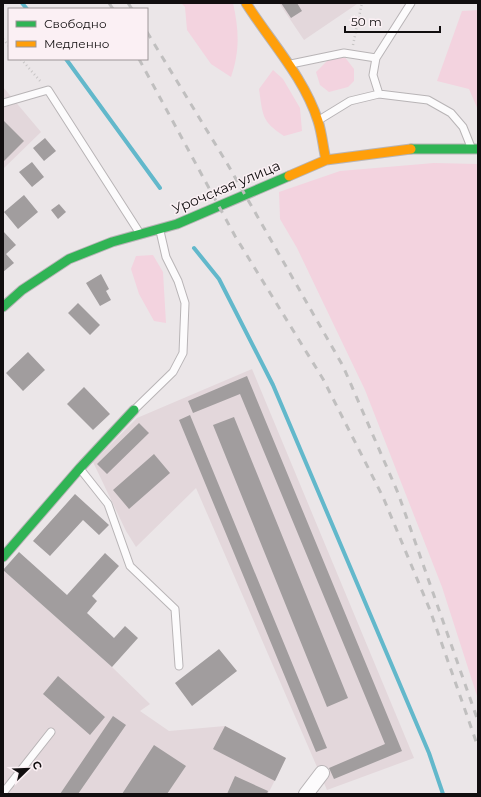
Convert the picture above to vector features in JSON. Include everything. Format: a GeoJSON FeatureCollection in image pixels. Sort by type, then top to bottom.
{"type":"FeatureCollection","features":[{"type":"Feature","properties":{"kind":"main road"},"geometry":{"type":"LineString","coordinates":[[246,3],[289,65],[308,98],[318,121],[326,160]]}},
{"type":"Feature","properties":{"kind":"main road","name":"Урочская улица"},"geometry":{"type":"LineString","coordinates":[[3,307],[22,290],[69,259],[112,242],[177,224],[326,160],[409,149],[475,149]]}},
{"type":"Feature","properties":{"kind":"main road"},"geometry":{"type":"LineString","coordinates":[[3,557],[80,468],[134,410]]}},
{"type":"Feature","properties":{"kind":"street"},"geometry":{"type":"LineString","coordinates":[[306,794],[322,773]]}},
{"type":"Feature","properties":{"kind":"lane"},"geometry":{"type":"LineString","coordinates":[[379,94],[373,75],[376,58],[411,3]]}},
{"type":"Feature","properties":{"kind":"lane"},"geometry":{"type":"LineString","coordinates":[[289,65],[344,53],[376,58]]}},
{"type":"Feature","properties":{"kind":"lane"},"geometry":{"type":"LineString","coordinates":[[3,103],[48,90],[140,234]]}},
{"type":"Feature","properties":{"kind":"lane"},"geometry":{"type":"LineString","coordinates":[[318,121],[350,101],[379,94],[428,100],[451,113],[463,127],[475,149]]}},
{"type":"Feature","properties":{"kind":"lane"},"geometry":{"type":"LineString","coordinates":[[134,410],[173,372],[183,353],[185,303],[178,281],[166,257],[160,229]]}},
{"type":"Feature","properties":{"kind":"lane"},"geometry":{"type":"LineString","coordinates":[[80,468],[108,504],[130,566],[175,609],[179,666]]}},
{"type":"Feature","properties":{"kind":"lane"},"geometry":{"type":"LineString","coordinates":[[3,793],[51,732]]}},
{"type":"Feature","properties":{"kind":"path"},"geometry":{"type":"LineString","coordinates":[[351,54],[362,3]]}},
{"type":"Feature","properties":{"kind":"path"},"geometry":{"type":"LineString","coordinates":[[21,60],[48,90]]}},
{"type":"Feature","properties":{"kind":"shaded area"},"geometry":{"type":"Polygon","coordinates":[[[181,3],[233,3],[238,40],[236,58],[231,77],[211,64],[187,30],[185,7],[181,3]]]}},
{"type":"Feature","properties":{"kind":"shaded area"},"geometry":{"type":"Polygon","coordinates":[[[279,3],[356,3],[357,4],[304,40],[279,3]]]}},
{"type":"Feature","properties":{"kind":"shaded area"},"geometry":{"type":"Polygon","coordinates":[[[478,10],[478,110],[469,89],[437,81],[462,11],[478,10]]]}},
{"type":"Feature","properties":{"kind":"shaded area"},"geometry":{"type":"Polygon","coordinates":[[[344,56],[354,69],[354,81],[348,87],[329,92],[320,85],[316,72],[330,58],[344,56]]]}},
{"type":"Feature","properties":{"kind":"shaded area"},"geometry":{"type":"Polygon","coordinates":[[[273,70],[283,79],[300,108],[302,131],[284,136],[276,131],[264,117],[259,89],[273,70]]]}},
{"type":"Feature","properties":{"kind":"shaded area"},"geometry":{"type":"Polygon","coordinates":[[[3,87],[41,132],[3,169],[3,87]]]}},
{"type":"Feature","properties":{"kind":"shaded area"},"geometry":{"type":"Polygon","coordinates":[[[434,163],[478,164],[478,699],[442,587],[365,390],[297,248],[280,219],[279,192],[340,171],[434,163]]]}},
{"type":"Feature","properties":{"kind":"shaded area"},"geometry":{"type":"Polygon","coordinates":[[[153,255],[163,272],[166,323],[154,321],[139,294],[131,269],[136,256],[153,255]]]}},
{"type":"Feature","properties":{"kind":"shaded area"},"geometry":{"type":"Polygon","coordinates":[[[252,369],[414,758],[327,790],[196,488],[136,547],[126,531],[93,462],[137,418],[252,369]]]}},
{"type":"Feature","properties":{"kind":"shaded area"},"geometry":{"type":"Polygon","coordinates":[[[3,570],[112,667],[150,704],[140,711],[169,731],[225,726],[286,758],[268,794],[3,794],[3,570]]]}},
{"type":"Feature","properties":{"kind":"building"},"geometry":{"type":"Polygon","coordinates":[[[281,3],[297,3],[302,11],[291,18],[281,3]]]}},
{"type":"Feature","properties":{"kind":"building"},"geometry":{"type":"Polygon","coordinates":[[[3,120],[24,141],[3,162],[3,120]]]}},
{"type":"Feature","properties":{"kind":"building"},"geometry":{"type":"Polygon","coordinates":[[[45,138],[56,151],[44,161],[33,148],[45,138]]]}},
{"type":"Feature","properties":{"kind":"building"},"geometry":{"type":"Polygon","coordinates":[[[32,162],[44,177],[32,187],[19,172],[32,162]]]}},
{"type":"Feature","properties":{"kind":"building"},"geometry":{"type":"Polygon","coordinates":[[[24,195],[38,212],[18,229],[4,212],[24,195]]]}},
{"type":"Feature","properties":{"kind":"building"},"geometry":{"type":"Polygon","coordinates":[[[59,204],[66,212],[58,219],[51,210],[59,204]]]}},
{"type":"Feature","properties":{"kind":"building"},"geometry":{"type":"Polygon","coordinates":[[[3,231],[16,245],[6,254],[14,263],[3,272],[3,231]]]}},
{"type":"Feature","properties":{"kind":"building"},"geometry":{"type":"Polygon","coordinates":[[[101,274],[109,289],[106,291],[111,300],[100,306],[86,283],[101,274]]]}},
{"type":"Feature","properties":{"kind":"building"},"geometry":{"type":"Polygon","coordinates":[[[78,303],[100,325],[90,335],[68,313],[78,303]]]}},
{"type":"Feature","properties":{"kind":"building"},"geometry":{"type":"Polygon","coordinates":[[[28,352],[45,370],[23,391],[6,373],[28,352]]]}},
{"type":"Feature","properties":{"kind":"building"},"geometry":{"type":"Polygon","coordinates":[[[247,376],[402,751],[334,779],[329,768],[385,744],[240,394],[193,413],[188,401],[247,376]]]}},
{"type":"Feature","properties":{"kind":"building"},"geometry":{"type":"Polygon","coordinates":[[[84,387],[110,414],[93,430],[67,404],[84,387]]]}},
{"type":"Feature","properties":{"kind":"building"},"geometry":{"type":"Polygon","coordinates":[[[190,415],[327,748],[316,752],[179,420],[190,415]]]}},
{"type":"Feature","properties":{"kind":"building"},"geometry":{"type":"Polygon","coordinates":[[[234,417],[348,698],[327,707],[213,425],[234,417]]]}},
{"type":"Feature","properties":{"kind":"building"},"geometry":{"type":"Polygon","coordinates":[[[139,423],[149,433],[107,474],[97,464],[139,423]]]}},
{"type":"Feature","properties":{"kind":"building"},"geometry":{"type":"Polygon","coordinates":[[[154,454],[170,473],[129,509],[113,490],[154,454]]]}},
{"type":"Feature","properties":{"kind":"building"},"geometry":{"type":"Polygon","coordinates":[[[75,494],[109,525],[99,535],[83,520],[50,556],[33,541],[75,494]]]}},
{"type":"Feature","properties":{"kind":"building"},"geometry":{"type":"Polygon","coordinates":[[[19,552],[67,595],[105,553],[119,566],[92,596],[97,601],[87,613],[114,638],[125,626],[138,638],[112,667],[3,570],[19,552]]]}},
{"type":"Feature","properties":{"kind":"building"},"geometry":{"type":"Polygon","coordinates":[[[219,649],[237,671],[192,706],[175,683],[219,649]]]}},
{"type":"Feature","properties":{"kind":"building"},"geometry":{"type":"Polygon","coordinates":[[[58,676],[105,717],[90,735],[43,694],[58,676]]]}},
{"type":"Feature","properties":{"kind":"building"},"geometry":{"type":"Polygon","coordinates":[[[113,716],[126,725],[78,794],[60,794],[113,716]]]}},
{"type":"Feature","properties":{"kind":"building"},"geometry":{"type":"Polygon","coordinates":[[[225,726],[286,758],[275,781],[213,749],[225,726]]]}},
{"type":"Feature","properties":{"kind":"building"},"geometry":{"type":"Polygon","coordinates":[[[154,745],[186,766],[167,794],[122,794],[154,745]]]}},
{"type":"Feature","properties":{"kind":"building"},"geometry":{"type":"Polygon","coordinates":[[[235,776],[268,791],[267,794],[227,794],[235,776]]]}},
{"type":"Feature","properties":{"kind":"waterway"},"geometry":{"type":"LineString","coordinates":[[22,3],[26,8]]}},
{"type":"Feature","properties":{"kind":"waterway"},"geometry":{"type":"LineString","coordinates":[[67,60],[160,188]]}},
{"type":"Feature","properties":{"kind":"waterway"},"geometry":{"type":"LineString","coordinates":[[194,248],[219,279],[273,385],[429,753],[443,794]]}},
{"type":"Feature","properties":{"kind":"railway"},"geometry":{"type":"LineString","coordinates":[[109,3],[112,8]]}},
{"type":"Feature","properties":{"kind":"railway"},"geometry":{"type":"LineString","coordinates":[[128,3],[131,8]]}},
{"type":"Feature","properties":{"kind":"railway"},"geometry":{"type":"LineString","coordinates":[[148,34],[228,165],[343,366],[398,493],[478,721]]}},
{"type":"Feature","properties":{"kind":"railway"},"geometry":{"type":"LineString","coordinates":[[140,60],[235,236],[323,379],[383,497],[430,610],[478,747]]}},
{"type":"Feature","properties":{"kind":"traffic: fast"},"geometry":{"type":"LineString","coordinates":[[411,149],[478,149]]}},
{"type":"Feature","properties":{"kind":"traffic: fast"},"geometry":{"type":"LineString","coordinates":[[3,307],[22,290],[69,259],[112,242],[177,224],[289,176]]}},
{"type":"Feature","properties":{"kind":"traffic: fast"},"geometry":{"type":"LineString","coordinates":[[3,557],[80,468],[134,410]]}},
{"type":"Feature","properties":{"kind":"traffic: slow"},"geometry":{"type":"LineString","coordinates":[[246,3],[286,60],[304,89],[312,105],[321,130],[326,160]]}},
{"type":"Feature","properties":{"kind":"traffic: slow"},"geometry":{"type":"LineString","coordinates":[[289,176],[326,160],[411,149]]}}]}
